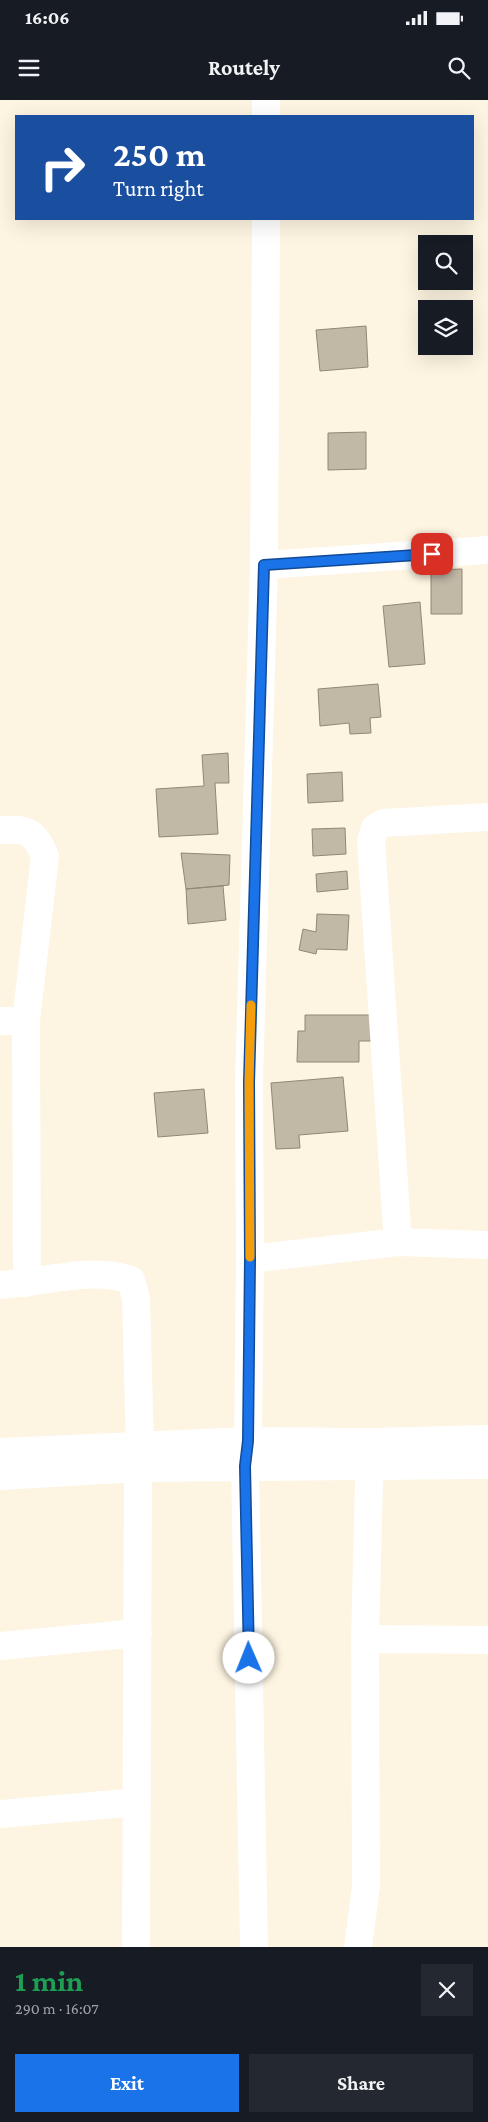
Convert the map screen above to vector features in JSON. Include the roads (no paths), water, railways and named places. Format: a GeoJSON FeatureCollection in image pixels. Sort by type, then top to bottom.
{"type":"FeatureCollection","features":[{"type":"Feature","properties":{"kind":"street"},"geometry":{"type":"LineString","coordinates":[[266,100],[266,115]]}},
{"type":"Feature","properties":{"kind":"street"},"geometry":{"type":"LineString","coordinates":[[254,1947],[246,1454],[250,1259],[249,1082],[264,565],[266,220]]}},
{"type":"Feature","properties":{"kind":"street"},"geometry":{"type":"LineString","coordinates":[[264,565],[488,550]]}},
{"type":"Feature","properties":{"kind":"street"},"geometry":{"type":"LineString","coordinates":[[398,1242],[371,841],[375,828],[382,823],[488,817]]}},
{"type":"Feature","properties":{"kind":"street"},"geometry":{"type":"LineString","coordinates":[[0,830],[24,829],[38,839],[45,856],[13,1021],[27,1283]]}},
{"type":"Feature","properties":{"kind":"street"},"geometry":{"type":"LineString","coordinates":[[250,1259],[398,1242],[488,1246]]}},
{"type":"Feature","properties":{"kind":"street"},"geometry":{"type":"LineString","coordinates":[[0,1285],[83,1275],[117,1276],[131,1280],[136,1298],[139,1457],[136,1947]]}},
{"type":"Feature","properties":{"kind":"street"},"geometry":{"type":"LineString","coordinates":[[370,1454],[488,1439]]}},
{"type":"Feature","properties":{"kind":"street"},"geometry":{"type":"LineString","coordinates":[[0,1452],[139,1457],[246,1454],[370,1454],[488,1465]]}},
{"type":"Feature","properties":{"kind":"street"},"geometry":{"type":"LineString","coordinates":[[358,1947],[366,1887],[364,1639],[370,1454]]}},
{"type":"Feature","properties":{"kind":"street"},"geometry":{"type":"LineString","coordinates":[[0,1476],[139,1457]]}},
{"type":"Feature","properties":{"kind":"street"},"geometry":{"type":"LineString","coordinates":[[0,1646],[138,1633]]}},
{"type":"Feature","properties":{"kind":"street"},"geometry":{"type":"LineString","coordinates":[[364,1639],[488,1640]]}},
{"type":"Feature","properties":{"kind":"street"},"geometry":{"type":"LineString","coordinates":[[0,1814],[137,1802]]}}]}
